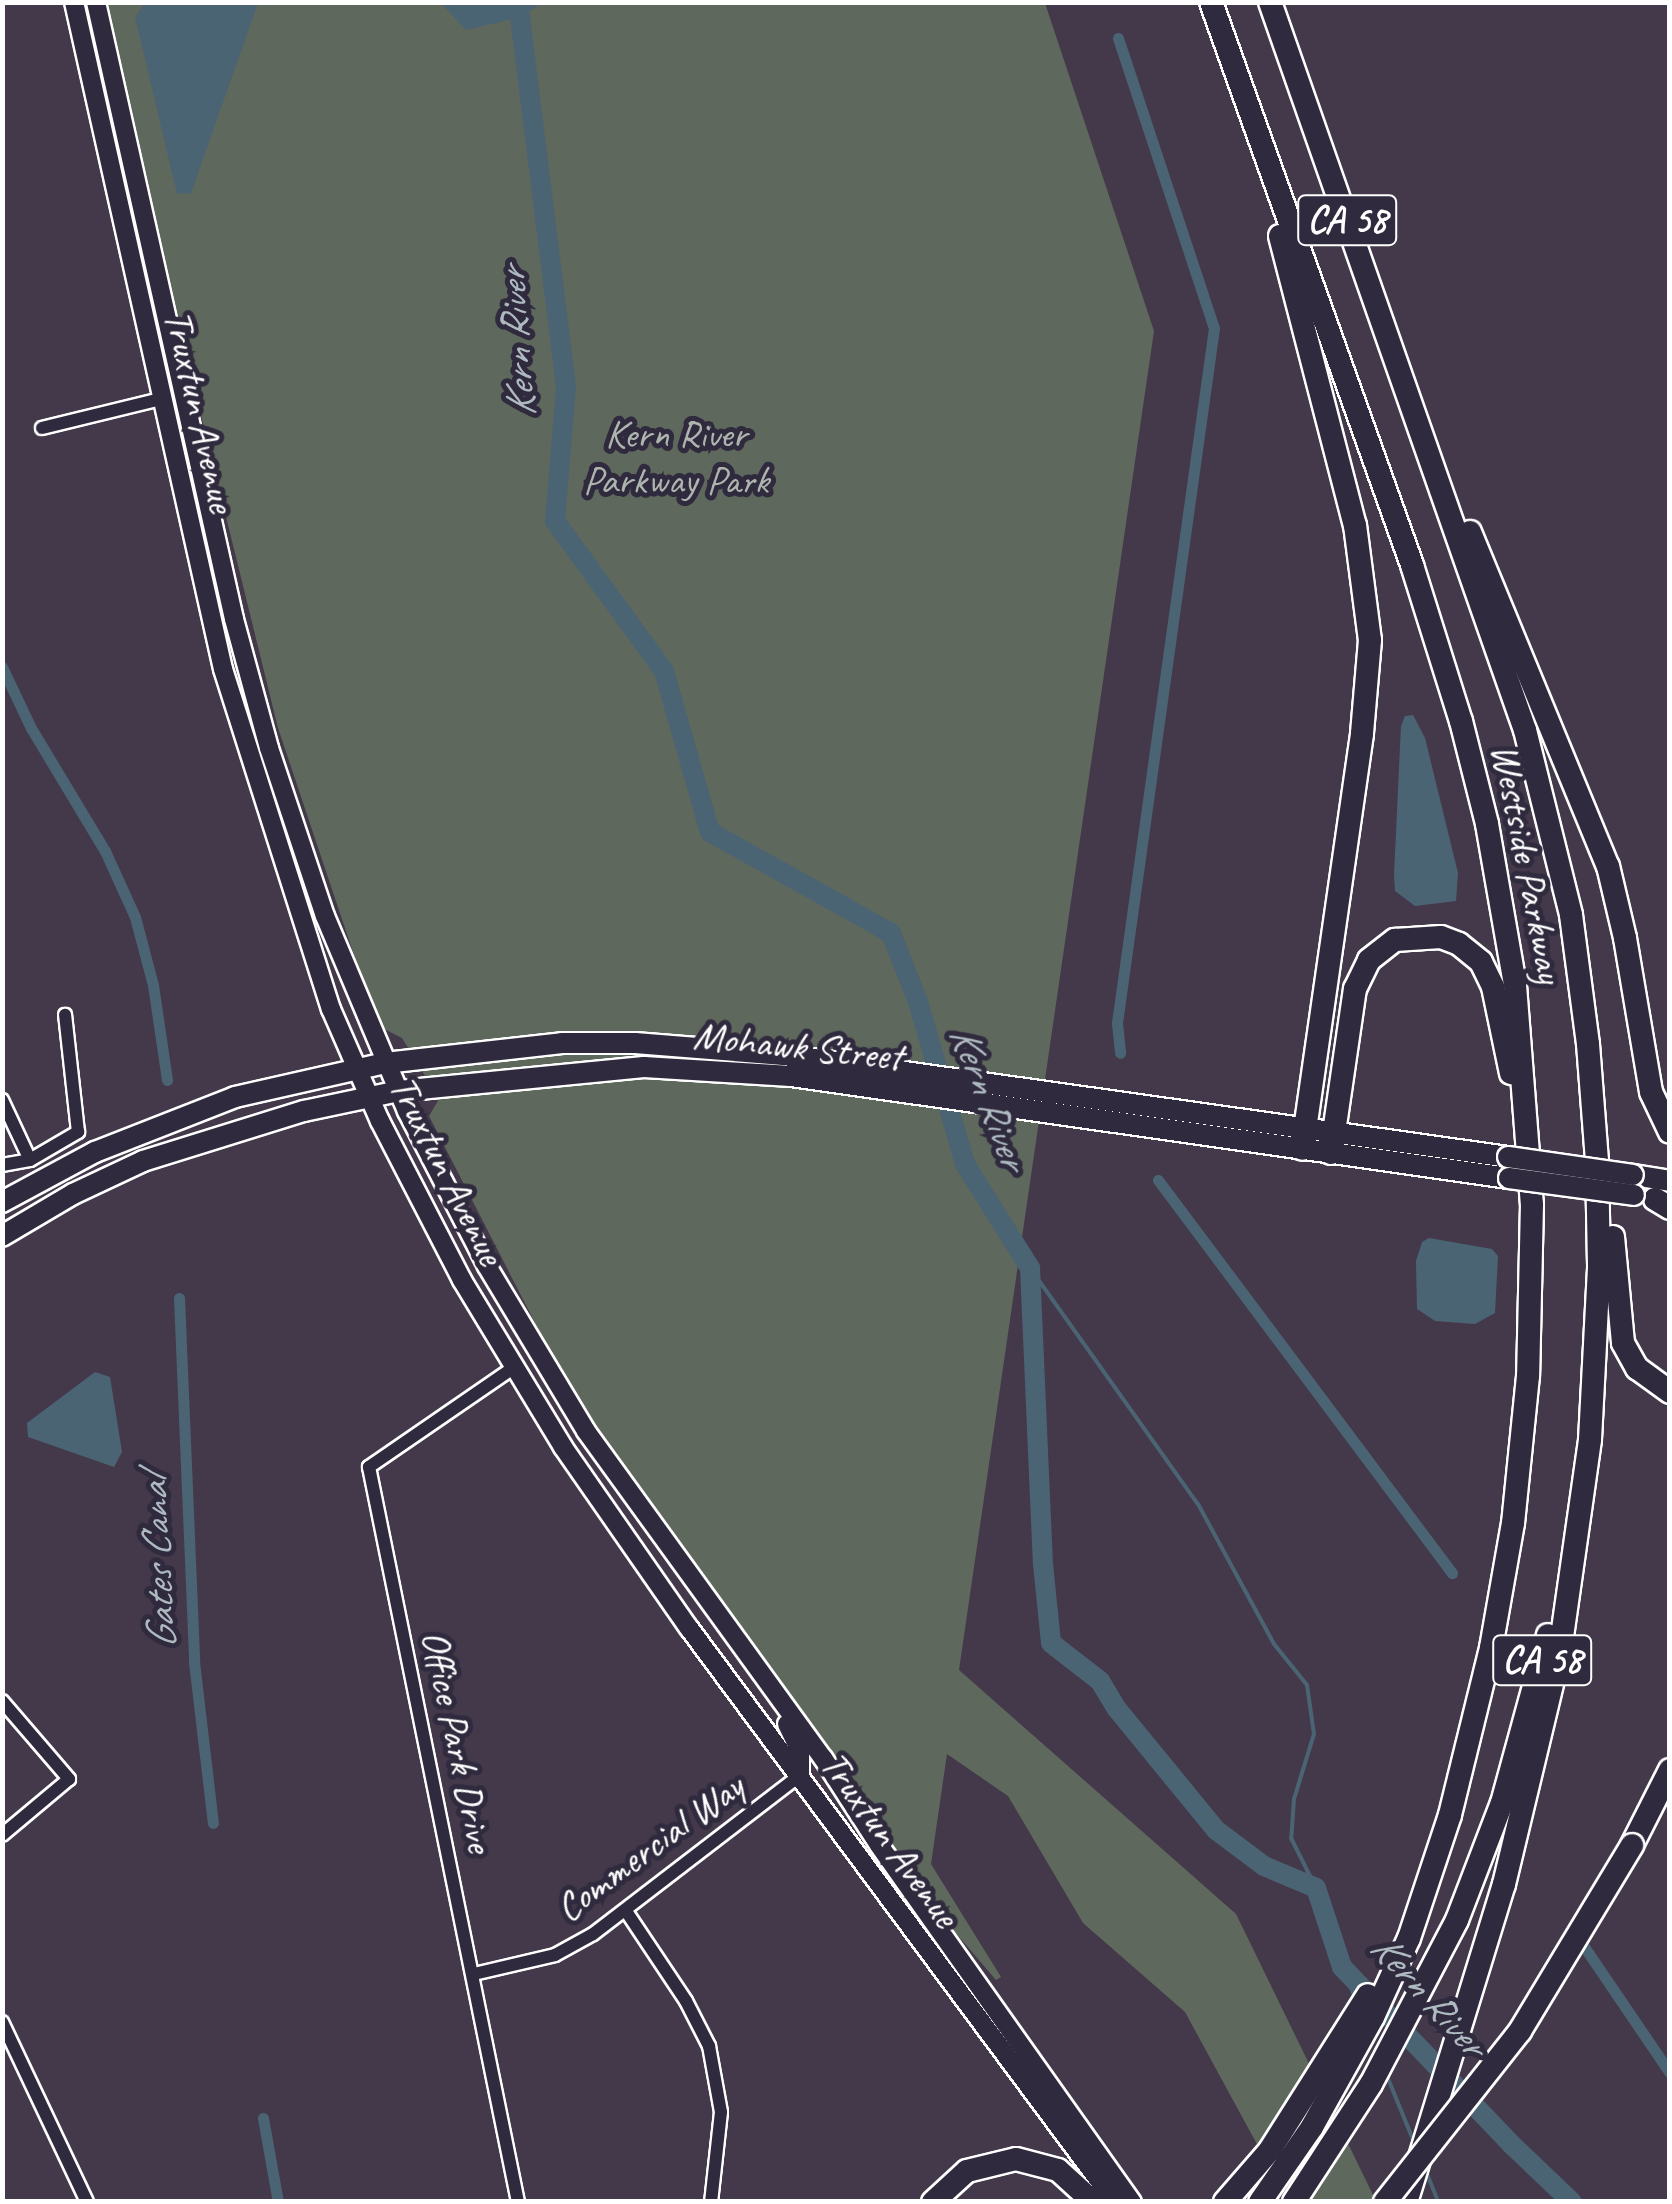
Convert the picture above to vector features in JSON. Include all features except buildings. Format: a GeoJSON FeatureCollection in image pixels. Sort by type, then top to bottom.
{"type":"FeatureCollection","features":[{"type":"Feature","properties":{"kind":"highway","name":"Westside Parkway"},"geometry":{"type":"LineString","coordinates":[[1212,2],[1425,605],[1483,808],[1505,920],[1524,1070],[1532,1204],[1531,1326],[1506,1574],[1462,1773],[1430,1871]]}},
{"type":"Feature","properties":{"kind":"highway","name":"Westside Parkway"},"geometry":{"type":"LineString","coordinates":[[1270,2],[1525,730],[1571,915],[1588,1044],[1597,1161],[1599,1268],[1592,1391]]}},
{"type":"Feature","properties":{"kind":"highway"},"geometry":{"type":"LineString","coordinates":[[1238,78],[1351,504],[1369,616],[1362,734],[1303,1139]]}},
{"type":"Feature","properties":{"kind":"highway"},"geometry":{"type":"LineString","coordinates":[[1424,438],[1500,597],[1596,834],[1620,914],[1654,1103],[1670,1132]]}},
{"type":"Feature","properties":{"kind":"highway"},"geometry":{"type":"LineString","coordinates":[[1571,915],[1602,1075],[1620,1334],[1637,1368],[1670,1392]]}},
{"type":"Feature","properties":{"kind":"highway"},"geometry":{"type":"LineString","coordinates":[[1333,1143],[1355,989],[1364,966],[1387,944],[1412,936],[1442,937],[1467,949],[1490,978],[1508,1053],[1525,1203],[1531,1326]]}},
{"type":"Feature","properties":{"kind":"highway"},"geometry":{"type":"LineString","coordinates":[[1406,2202],[1530,1786],[1560,1651],[1579,1538],[1592,1391]]}},
{"type":"Feature","properties":{"kind":"highway","name":"CA 58"},"geometry":{"type":"LineString","coordinates":[[1294,2202],[1371,2084],[1457,1920],[1502,1802],[1542,1660],[1574,1514],[1592,1391]]}},
{"type":"Feature","properties":{"kind":"highway"},"geometry":{"type":"LineString","coordinates":[[1385,2202],[1520,2030],[1632,1846],[1670,1770]]}},
{"type":"Feature","properties":{"kind":"highway"},"geometry":{"type":"LineString","coordinates":[[1225,2202],[1257,2165],[1360,2009],[1430,1871]]}},
{"type":"Feature","properties":{"kind":"highway"},"geometry":{"type":"LineString","coordinates":[[1265,2195],[1332,2094],[1373,2017],[1430,1871]]}},
{"type":"Feature","properties":{"kind":"highway"},"geometry":{"type":"LineString","coordinates":[[934,2202],[967,2171],[1016,2159],[1058,2170],[1093,2202]]}},
{"type":"Feature","properties":{"kind":"main road","name":"Truxtun Avenue"},"geometry":{"type":"LineString","coordinates":[[74,2],[161,398],[247,754],[331,1008],[356,1069],[420,1202],[562,1447],[690,1628],[1115,2202]]}},
{"type":"Feature","properties":{"kind":"main road","name":"Truxtun Avenue"},"geometry":{"type":"LineString","coordinates":[[96,2],[268,748],[325,916],[385,1063],[479,1251],[557,1384],[1132,2202]]}},
{"type":"Feature","properties":{"kind":"main road"},"geometry":{"type":"LineString","coordinates":[[161,398],[174,406],[196,449]]}},
{"type":"Feature","properties":{"kind":"main road","name":"Mohawk Street"},"geometry":{"type":"LineString","coordinates":[[2,1202],[95,1152],[199,1110],[356,1069],[562,1043],[635,1042],[784,1055],[1033,1099],[1508,1167],[1655,1193]]}},
{"type":"Feature","properties":{"kind":"main road","name":"Mohawk Street"},"geometry":{"type":"LineString","coordinates":[[2,1236],[73,1194],[153,1158],[304,1110],[399,1090],[644,1067],[792,1076],[1033,1099]]}},
{"type":"Feature","properties":{"kind":"main road"},"geometry":{"type":"LineString","coordinates":[[153,1158],[161,1137],[199,1110]]}},
{"type":"Feature","properties":{"kind":"main road"},"geometry":{"type":"LineString","coordinates":[[774,1694],[800,1752],[800,1775],[826,1785],[879,1846]]}},
{"type":"Feature","properties":{"kind":"main road"},"geometry":{"type":"LineString","coordinates":[[913,1929],[938,1941],[978,1993],[989,1998]]}},
{"type":"Feature","properties":{"kind":"street"},"geometry":{"type":"LineString","coordinates":[[42,428],[161,398]]}},
{"type":"Feature","properties":{"kind":"street"},"geometry":{"type":"LineString","coordinates":[[2,1164],[30,1160],[78,1132],[65,1015]]}},
{"type":"Feature","properties":{"kind":"street"},"geometry":{"type":"LineString","coordinates":[[2,1100],[30,1160]]}},
{"type":"Feature","properties":{"kind":"street","name":"Office Park Drive"},"geometry":{"type":"LineString","coordinates":[[514,1368],[369,1466],[518,2202]]}},
{"type":"Feature","properties":{"kind":"street"},"geometry":{"type":"LineString","coordinates":[[2,1701],[68,1779],[2,1835]]}},
{"type":"Feature","properties":{"kind":"street","name":"Commercial Way"},"geometry":{"type":"LineString","coordinates":[[474,1974],[555,1955],[626,1912],[800,1775]]}},
{"type":"Feature","properties":{"kind":"street"},"geometry":{"type":"LineString","coordinates":[[626,1912],[698,2023],[716,2070],[720,2134],[711,2202]]}},
{"type":"Feature","properties":{"kind":"street"},"geometry":{"type":"LineString","coordinates":[[2,2022],[87,2202]]}},
{"type":"Feature","properties":{"kind":"green space","name":"Kern River Parkway Park"},"geometry":{"type":"Polygon","coordinates":[[[107,3],[1045,3],[1154,331],[959,1670],[1236,1914],[1376,2201],[1288,2201],[1185,2012],[1083,1923],[1008,1796],[947,1754],[931,1864],[1001,1977],[996,1980],[924,1896],[591,1421],[552,1356],[429,1116],[439,1099],[402,1038],[384,1029],[361,976],[278,728],[182,338],[107,3]]]}},
{"type":"Feature","properties":{"kind":"water"},"geometry":{"type":"Polygon","coordinates":[[[145,3],[258,3],[191,193],[177,194],[135,17],[145,3]]]}},
{"type":"Feature","properties":{"kind":"water"},"geometry":{"type":"Polygon","coordinates":[[[441,3],[542,3],[520,17],[466,30],[441,3]]]}},
{"type":"Feature","properties":{"kind":"water"},"geometry":{"type":"Polygon","coordinates":[[[1413,715],[1425,738],[1458,873],[1456,901],[1415,906],[1395,891],[1394,875],[1401,726],[1405,716],[1413,715]]]}},
{"type":"Feature","properties":{"kind":"water"},"geometry":{"type":"Polygon","coordinates":[[[1429,1238],[1492,1249],[1498,1256],[1495,1313],[1475,1324],[1435,1321],[1417,1309],[1416,1261],[1422,1242],[1429,1238]]]}},
{"type":"Feature","properties":{"kind":"water"},"geometry":{"type":"Polygon","coordinates":[[[95,1372],[110,1377],[122,1452],[114,1467],[28,1437],[27,1423],[95,1372]]]}},
{"type":"Feature","properties":{"kind":"waterway","name":"Kern River"},"geometry":{"type":"LineString","coordinates":[[515,2],[566,387],[555,521],[664,671],[710,832],[891,933],[918,1002],[965,1164],[1030,1268],[1043,1564],[1051,1643],[1100,1681],[1117,1709],[1216,1830],[1264,1866],[1316,1888],[1342,1967],[1511,2144],[1572,2202]]}},
{"type":"Feature","properties":{"kind":"waterway"},"geometry":{"type":"LineString","coordinates":[[1118,38],[1214,328],[1117,1023],[1120,1053]]}},
{"type":"Feature","properties":{"kind":"waterway","name":"Gates Canal"},"geometry":{"type":"LineString","coordinates":[[2,667],[31,728],[105,851],[135,917],[153,985],[167,1080]]}},
{"type":"Feature","properties":{"kind":"waterway"},"geometry":{"type":"LineString","coordinates":[[1158,1180],[1452,1573]]}},
{"type":"Feature","properties":{"kind":"waterway"},"geometry":{"type":"LineString","coordinates":[[1030,1268],[1198,1504],[1274,1644],[1307,1685],[1314,1734],[1294,1799],[1291,1838],[1316,1888]]}},
{"type":"Feature","properties":{"kind":"waterway","name":"Gates Canal"},"geometry":{"type":"LineString","coordinates":[[179,1298],[194,1662],[213,1823]]}},
{"type":"Feature","properties":{"kind":"waterway"},"geometry":{"type":"LineString","coordinates":[[1585,1948],[1670,2073]]}},
{"type":"Feature","properties":{"kind":"waterway"},"geometry":{"type":"LineString","coordinates":[[1342,1967],[1355,1998]]}},
{"type":"Feature","properties":{"kind":"waterway"},"geometry":{"type":"LineString","coordinates":[[1387,2076],[1414,2142]]}},
{"type":"Feature","properties":{"kind":"waterway"},"geometry":{"type":"LineString","coordinates":[[263,2118],[278,2202]]}},
{"type":"Feature","properties":{"kind":"waterway"},"geometry":{"type":"LineString","coordinates":[[1425,2169],[1438,2202]]}}]}
